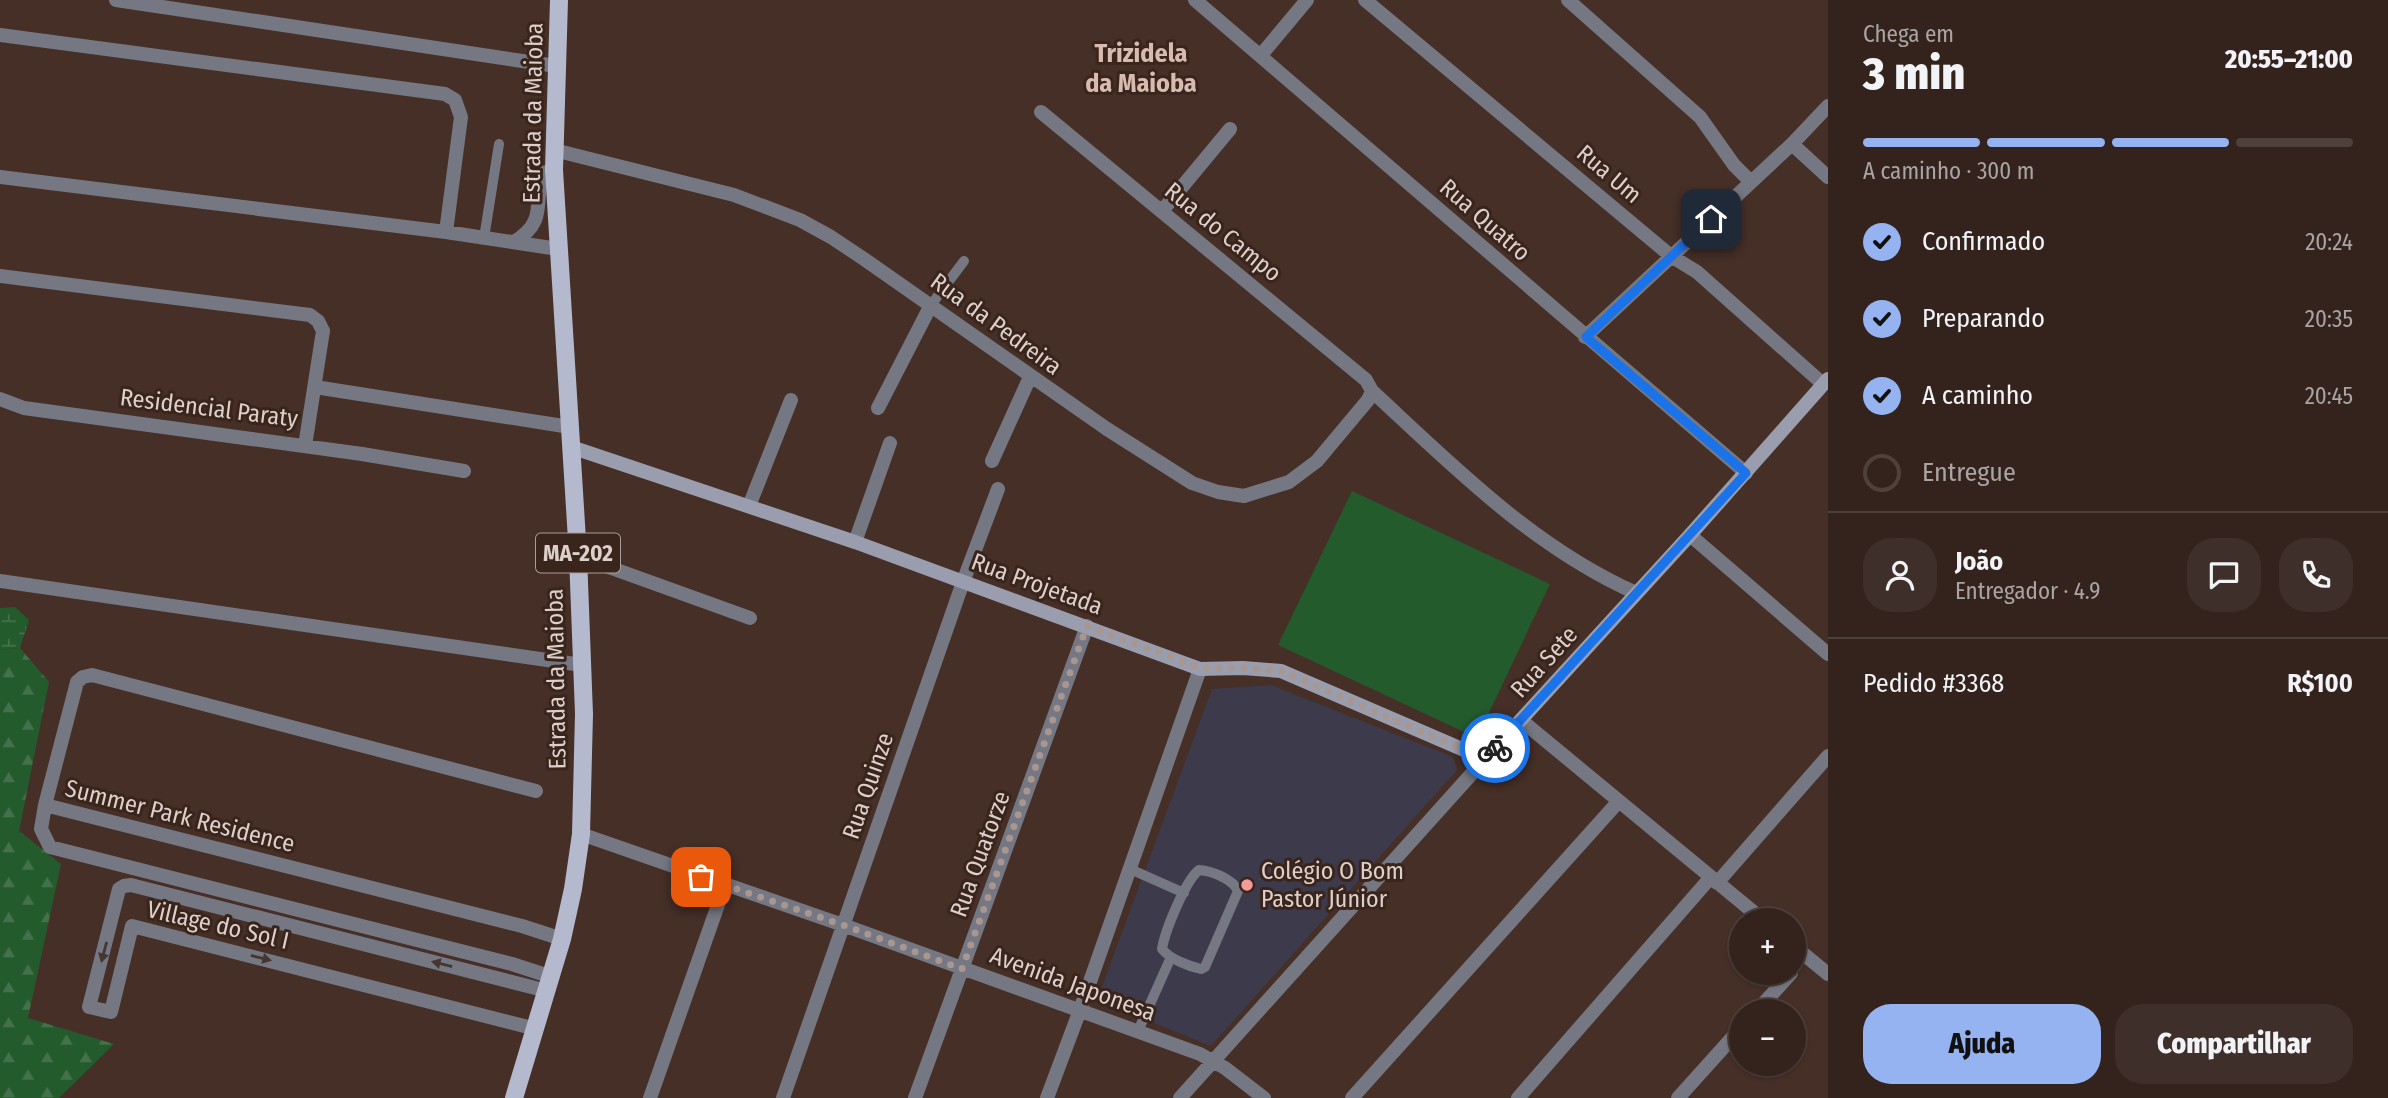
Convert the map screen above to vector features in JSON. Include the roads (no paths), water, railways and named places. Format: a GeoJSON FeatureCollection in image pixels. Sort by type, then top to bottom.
{"type":"FeatureCollection","features":[{"type":"Feature","properties":{"kind":"main road","name":"Estrada da Maioba"},"geometry":{"type":"LineString","coordinates":[[514,1098],[562,939],[581,834],[584,714],[578,556],[554,170],[559,0]]}},
{"type":"Feature","properties":{"kind":"street"},"geometry":{"type":"LineString","coordinates":[[116,0],[556,66]]}},
{"type":"Feature","properties":{"kind":"street","name":"Rua Quatro"},"geometry":{"type":"LineString","coordinates":[[1195,0],[1746,473]]}},
{"type":"Feature","properties":{"kind":"street"},"geometry":{"type":"LineString","coordinates":[[1261,55],[1307,0]]}},
{"type":"Feature","properties":{"kind":"street","name":"Rua Um"},"geometry":{"type":"LineString","coordinates":[[1365,0],[1671,256],[1697,272],[1826,382]]}},
{"type":"Feature","properties":{"kind":"street"},"geometry":{"type":"LineString","coordinates":[[1567,0],[1700,117],[1734,165],[1751,182]]}},
{"type":"Feature","properties":{"kind":"street"},"geometry":{"type":"LineString","coordinates":[[0,35],[444,94],[455,100],[461,117],[446,232]]}},
{"type":"Feature","properties":{"kind":"street"},"geometry":{"type":"LineString","coordinates":[[1586,337],[1792,144],[1828,106]]}},
{"type":"Feature","properties":{"kind":"street","name":"Rua do Campo"},"geometry":{"type":"LineString","coordinates":[[1041,112],[1366,380],[1372,391],[1473,485],[1536,536],[1586,569],[1636,593]]}},
{"type":"Feature","properties":{"kind":"street"},"geometry":{"type":"LineString","coordinates":[[1162,211],[1230,128]]}},
{"type":"Feature","properties":{"kind":"street"},"geometry":{"type":"LineString","coordinates":[[1792,144],[1828,177]]}},
{"type":"Feature","properties":{"kind":"street","name":"Rua da Pedreira"},"geometry":{"type":"LineString","coordinates":[[554,150],[734,195],[800,220],[831,237],[931,305],[1107,429],[1192,483],[1218,492],[1244,496],[1289,482],[1317,461],[1372,391]]}},
{"type":"Feature","properties":{"kind":"street"},"geometry":{"type":"LineString","coordinates":[[514,242],[526,235],[535,225],[540,178],[544,173],[554,170]]}},
{"type":"Feature","properties":{"kind":"street"},"geometry":{"type":"LineString","coordinates":[[0,177],[446,232],[558,249]]}},
{"type":"Feature","properties":{"kind":"street","name":"Residencial Paraty"},"geometry":{"type":"LineString","coordinates":[[0,276],[310,315],[318,321],[323,331],[305,446],[24,408],[0,399]]}},
{"type":"Feature","properties":{"kind":"street"},"geometry":{"type":"LineString","coordinates":[[878,408],[931,305]]}},
{"type":"Feature","properties":{"kind":"street"},"geometry":{"type":"LineString","coordinates":[[992,461],[1030,377]]}},
{"type":"Feature","properties":{"kind":"street","name":"Rua Sete"},"geometry":{"type":"LineString","coordinates":[[1180,1098],[1826,382]]}},
{"type":"Feature","properties":{"kind":"street"},"geometry":{"type":"LineString","coordinates":[[315,387],[570,428]]}},
{"type":"Feature","properties":{"kind":"street"},"geometry":{"type":"LineString","coordinates":[[750,506],[791,400]]}},
{"type":"Feature","properties":{"kind":"street"},"geometry":{"type":"LineString","coordinates":[[855,542],[890,443]]}},
{"type":"Feature","properties":{"kind":"street"},"geometry":{"type":"LineString","coordinates":[[305,446],[464,471]]}},
{"type":"Feature","properties":{"kind":"street","name":"Rua Projetada"},"geometry":{"type":"LineString","coordinates":[[571,447],[855,542],[1200,668],[1281,671],[1485,759]]}},
{"type":"Feature","properties":{"kind":"street","name":"Rua Quinze"},"geometry":{"type":"LineString","coordinates":[[783,1098],[963,582],[999,489]]}},
{"type":"Feature","properties":{"kind":"street"},"geometry":{"type":"LineString","coordinates":[[1690,534],[1828,654]]}},
{"type":"Feature","properties":{"kind":"street"},"geometry":{"type":"LineString","coordinates":[[578,556],[750,618]]}},
{"type":"Feature","properties":{"kind":"street"},"geometry":{"type":"LineString","coordinates":[[0,581],[582,664]]}},
{"type":"Feature","properties":{"kind":"street","name":"Rua Quatorze"},"geometry":{"type":"LineString","coordinates":[[915,1098],[1087,626]]}},
{"type":"Feature","properties":{"kind":"street"},"geometry":{"type":"LineString","coordinates":[[1047,1098],[1200,668]]}},
{"type":"Feature","properties":{"kind":"street","name":"Summer Park Residence"},"geometry":{"type":"LineString","coordinates":[[536,791],[92,675],[77,682],[45,806],[522,926],[562,939]]}},
{"type":"Feature","properties":{"kind":"street"},"geometry":{"type":"LineString","coordinates":[[1522,721],[1748,908]]}},
{"type":"Feature","properties":{"kind":"street"},"geometry":{"type":"LineString","coordinates":[[1518,1098],[1828,756]]}},
{"type":"Feature","properties":{"kind":"street"},"geometry":{"type":"LineString","coordinates":[[1352,1098],[1619,801]]}},
{"type":"Feature","properties":{"kind":"street"},"geometry":{"type":"LineString","coordinates":[[45,806],[41,829],[50,847],[512,964],[550,984]]}},
{"type":"Feature","properties":{"kind":"street","name":"Avenida Japonesa"},"geometry":{"type":"LineString","coordinates":[[581,834],[1138,1031],[1213,1060],[1264,1098]]}},
{"type":"Feature","properties":{"kind":"street","name":"Village do Sol I"},"geometry":{"type":"LineString","coordinates":[[536,1029],[132,926],[111,1012],[89,1007],[119,889],[131,885],[508,980],[550,984]]}},
{"type":"Feature","properties":{"kind":"street"},"geometry":{"type":"LineString","coordinates":[[650,1098],[725,885]]}},
{"type":"Feature","properties":{"kind":"street"},"geometry":{"type":"LineString","coordinates":[[112,920],[132,926]]}},
{"type":"Feature","properties":{"kind":"street"},"geometry":{"type":"LineString","coordinates":[[1806,956],[1828,974]]}},
{"type":"Feature","properties":{"kind":"street"},"geometry":{"type":"LineString","coordinates":[[1768,999],[1780,985]]}},
{"type":"Feature","properties":{"kind":"street"},"geometry":{"type":"LineString","coordinates":[[1678,1098],[1729,1041]]}},
{"type":"Feature","properties":{"kind":"lane"},"geometry":{"type":"LineString","coordinates":[[484,238],[499,144]]}},
{"type":"Feature","properties":{"kind":"lane"},"geometry":{"type":"LineString","coordinates":[[931,305],[964,261]]}},
{"type":"Feature","properties":{"kind":"lane"},"geometry":{"type":"LineString","coordinates":[[1130,869],[1184,893]]}},
{"type":"Feature","properties":{"kind":"lane"},"geometry":{"type":"LineString","coordinates":[[1199,870],[1205,870],[1233,883],[1238,891],[1205,967],[1197,969],[1163,953],[1162,944],[1184,893],[1199,870]]}},
{"type":"Feature","properties":{"kind":"lane"},"geometry":{"type":"LineString","coordinates":[[1138,1031],[1171,957]]}},
{"type":"Feature","properties":{"kind":"place","name":"Colégio O Bom Pastor Júnior"},"geometry":{"type":"Point","coordinates":[1247,885]}},
{"type":"Feature","properties":{"kind":"district","name":"Trizidela da Maioba"},"geometry":{"type":"Point","coordinates":[1141,68]}}]}
